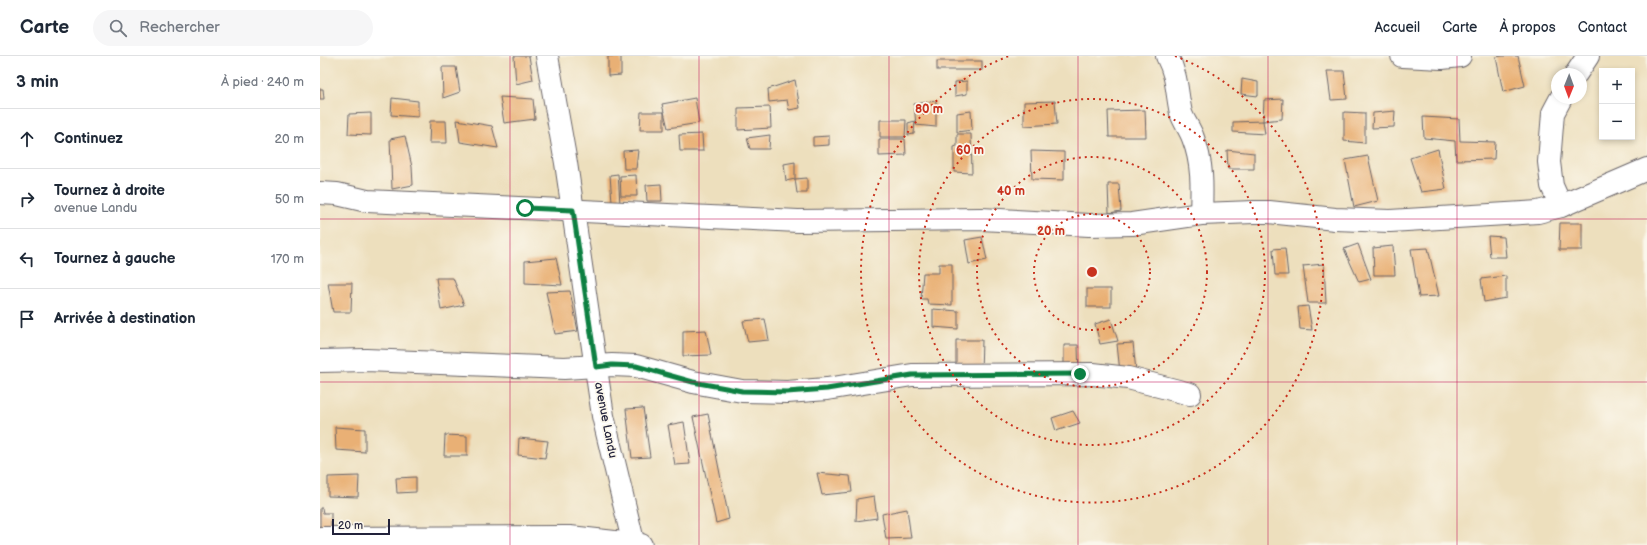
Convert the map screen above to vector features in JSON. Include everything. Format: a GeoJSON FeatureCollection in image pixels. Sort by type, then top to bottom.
{"type":"FeatureCollection","features":[{"type":"Feature","properties":{"kind":"street","name":"avenue Landu"},"geometry":{"type":"LineString","coordinates":[[547,56],[573,210],[603,416],[636,545]]}},
{"type":"Feature","properties":{"kind":"street"},"geometry":{"type":"LineString","coordinates":[[1167,56],[1177,80],[1182,114],[1193,136],[1198,152],[1203,181],[1201,214]]}},
{"type":"Feature","properties":{"kind":"street"},"geometry":{"type":"LineString","coordinates":[[1402,56],[1442,58],[1460,56]]}},
{"type":"Feature","properties":{"kind":"street"},"geometry":{"type":"LineString","coordinates":[[1580,68],[1588,56]]}},
{"type":"Feature","properties":{"kind":"street"},"geometry":{"type":"LineString","coordinates":[[1558,104],[1553,112],[1549,162],[1552,186],[1561,206]]}},
{"type":"Feature","properties":{"kind":"street"},"geometry":{"type":"LineString","coordinates":[[320,192],[337,194],[367,201],[798,221],[981,219],[1089,225],[1132,224],[1201,214],[1269,212],[1335,219],[1390,221],[1538,212],[1561,206],[1647,169]]}},
{"type":"Feature","properties":{"kind":"street"},"geometry":{"type":"LineString","coordinates":[[320,361],[366,360],[564,368],[612,365],[636,366],[693,382],[742,391],[787,392],[827,389],[912,375],[1093,374],[1128,378],[1190,394]]}},
{"type":"Feature","properties":{"kind":"street"},"geometry":{"type":"LineString","coordinates":[[320,538],[438,536],[570,538],[636,545]]}},
{"type":"Feature","properties":{"kind":"building"},"geometry":{"type":"Polygon","coordinates":[[[514,56],[529,56],[533,80],[516,84],[514,56]]]}},
{"type":"Feature","properties":{"kind":"building"},"geometry":{"type":"Polygon","coordinates":[[[608,56],[621,56],[621,75],[608,76],[608,56]]]}},
{"type":"Feature","properties":{"kind":"building"},"geometry":{"type":"Polygon","coordinates":[[[1518,56],[1525,86],[1503,92],[1496,57],[1518,56]]]}},
{"type":"Feature","properties":{"kind":"building"},"geometry":{"type":"Polygon","coordinates":[[[937,61],[982,61],[982,70],[937,70],[937,61]]]}},
{"type":"Feature","properties":{"kind":"building"},"geometry":{"type":"Polygon","coordinates":[[[442,67],[456,67],[460,92],[443,98],[442,67]]]}},
{"type":"Feature","properties":{"kind":"building"},"geometry":{"type":"Polygon","coordinates":[[[1327,71],[1344,71],[1347,99],[1331,100],[1327,71]]]}},
{"type":"Feature","properties":{"kind":"building"},"geometry":{"type":"Polygon","coordinates":[[[1242,79],[1258,82],[1258,96],[1241,94],[1242,79]]]}},
{"type":"Feature","properties":{"kind":"building"},"geometry":{"type":"Polygon","coordinates":[[[795,80],[800,108],[789,110],[787,100],[769,102],[768,89],[795,80]]]}},
{"type":"Feature","properties":{"kind":"building"},"geometry":{"type":"Polygon","coordinates":[[[967,81],[967,94],[955,96],[955,82],[967,81]]]}},
{"type":"Feature","properties":{"kind":"building"},"geometry":{"type":"Polygon","coordinates":[[[320,89],[323,89],[324,99],[320,99],[320,89]]]}},
{"type":"Feature","properties":{"kind":"building"},"geometry":{"type":"Polygon","coordinates":[[[500,97],[533,99],[535,119],[504,123],[500,97]]]}},
{"type":"Feature","properties":{"kind":"building"},"geometry":{"type":"Polygon","coordinates":[[[392,98],[418,101],[418,117],[391,115],[392,98]]]}},
{"type":"Feature","properties":{"kind":"building"},"geometry":{"type":"Polygon","coordinates":[[[695,98],[699,123],[668,128],[662,104],[695,98]]]}},
{"type":"Feature","properties":{"kind":"building"},"geometry":{"type":"Polygon","coordinates":[[[1283,99],[1282,119],[1263,121],[1264,100],[1283,99]]]}},
{"type":"Feature","properties":{"kind":"building"},"geometry":{"type":"Polygon","coordinates":[[[936,101],[936,127],[916,125],[914,104],[936,101]]]}},
{"type":"Feature","properties":{"kind":"building"},"geometry":{"type":"Polygon","coordinates":[[[1055,101],[1057,124],[1024,126],[1024,102],[1055,101]]]}},
{"type":"Feature","properties":{"kind":"building"},"geometry":{"type":"Polygon","coordinates":[[[770,107],[771,128],[738,130],[738,108],[770,107]]]}},
{"type":"Feature","properties":{"kind":"building"},"geometry":{"type":"Polygon","coordinates":[[[1145,110],[1146,137],[1109,137],[1108,111],[1145,110]]]}},
{"type":"Feature","properties":{"kind":"building"},"geometry":{"type":"Polygon","coordinates":[[[971,111],[972,130],[957,132],[957,113],[971,111]]]}},
{"type":"Feature","properties":{"kind":"building"},"geometry":{"type":"Polygon","coordinates":[[[1395,111],[1394,127],[1372,128],[1373,113],[1395,111]]]}},
{"type":"Feature","properties":{"kind":"building"},"geometry":{"type":"Polygon","coordinates":[[[641,112],[664,112],[664,130],[640,130],[641,112]]]}},
{"type":"Feature","properties":{"kind":"building"},"geometry":{"type":"Polygon","coordinates":[[[1344,112],[1365,113],[1365,143],[1344,141],[1344,112]]]}},
{"type":"Feature","properties":{"kind":"building"},"geometry":{"type":"Polygon","coordinates":[[[371,113],[371,135],[348,134],[349,114],[371,113]]]}},
{"type":"Feature","properties":{"kind":"building"},"geometry":{"type":"Polygon","coordinates":[[[1423,117],[1459,119],[1460,141],[1495,142],[1494,159],[1456,160],[1455,141],[1424,138],[1423,117]]]}},
{"type":"Feature","properties":{"kind":"building"},"geometry":{"type":"Polygon","coordinates":[[[457,120],[492,126],[498,148],[460,142],[457,120]]]}},
{"type":"Feature","properties":{"kind":"building"},"geometry":{"type":"Polygon","coordinates":[[[880,120],[906,120],[905,137],[880,137],[880,120]]]}},
{"type":"Feature","properties":{"kind":"building"},"geometry":{"type":"Polygon","coordinates":[[[430,121],[446,121],[447,143],[429,143],[430,121]]]}},
{"type":"Feature","properties":{"kind":"building"},"geometry":{"type":"Polygon","coordinates":[[[915,121],[914,134],[908,135],[908,123],[915,121]]]}},
{"type":"Feature","properties":{"kind":"building"},"geometry":{"type":"Polygon","coordinates":[[[1263,121],[1265,134],[1233,132],[1233,122],[1263,121]]]}},
{"type":"Feature","properties":{"kind":"building"},"geometry":{"type":"Polygon","coordinates":[[[702,134],[703,151],[680,151],[679,135],[702,134]]]}},
{"type":"Feature","properties":{"kind":"building"},"geometry":{"type":"Polygon","coordinates":[[[957,134],[971,134],[972,173],[954,172],[954,147],[957,146],[957,134]]]}},
{"type":"Feature","properties":{"kind":"building"},"geometry":{"type":"Polygon","coordinates":[[[770,135],[769,149],[750,149],[747,138],[770,135]]]}},
{"type":"Feature","properties":{"kind":"building"},"geometry":{"type":"Polygon","coordinates":[[[405,136],[412,167],[413,185],[392,189],[390,139],[405,136]]]}},
{"type":"Feature","properties":{"kind":"building"},"geometry":{"type":"Polygon","coordinates":[[[829,136],[829,145],[813,146],[813,137],[829,136]]]}},
{"type":"Feature","properties":{"kind":"building"},"geometry":{"type":"Polygon","coordinates":[[[879,139],[905,139],[906,155],[879,156],[879,139]]]}},
{"type":"Feature","properties":{"kind":"building"},"geometry":{"type":"Polygon","coordinates":[[[1438,149],[1446,189],[1421,192],[1410,158],[1438,149]]]}},
{"type":"Feature","properties":{"kind":"building"},"geometry":{"type":"Polygon","coordinates":[[[638,150],[636,169],[624,169],[623,151],[638,150]]]}},
{"type":"Feature","properties":{"kind":"building"},"geometry":{"type":"Polygon","coordinates":[[[1227,150],[1254,153],[1254,169],[1228,169],[1227,150]]]}},
{"type":"Feature","properties":{"kind":"building"},"geometry":{"type":"Polygon","coordinates":[[[1031,151],[1064,152],[1064,180],[1032,179],[1031,151]]]}},
{"type":"Feature","properties":{"kind":"building"},"geometry":{"type":"Polygon","coordinates":[[[1368,156],[1378,201],[1354,207],[1345,160],[1368,156]]]}},
{"type":"Feature","properties":{"kind":"building"},"geometry":{"type":"Polygon","coordinates":[[[795,162],[795,179],[786,181],[784,164],[795,162]]]}},
{"type":"Feature","properties":{"kind":"building"},"geometry":{"type":"Polygon","coordinates":[[[618,174],[620,204],[612,202],[610,175],[618,174]]]}},
{"type":"Feature","properties":{"kind":"building"},"geometry":{"type":"Polygon","coordinates":[[[636,175],[637,196],[621,196],[620,176],[636,175]]]}},
{"type":"Feature","properties":{"kind":"building"},"geometry":{"type":"Polygon","coordinates":[[[807,178],[807,193],[797,193],[795,179],[807,178]]]}},
{"type":"Feature","properties":{"kind":"building"},"geometry":{"type":"Polygon","coordinates":[[[661,184],[662,201],[647,201],[646,185],[661,184]]]}},
{"type":"Feature","properties":{"kind":"building"},"geometry":{"type":"Polygon","coordinates":[[[1108,184],[1119,184],[1121,211],[1109,213],[1108,184]]]}},
{"type":"Feature","properties":{"kind":"building"},"geometry":{"type":"Polygon","coordinates":[[[1560,223],[1582,223],[1582,250],[1559,250],[1560,223]]]}},
{"type":"Feature","properties":{"kind":"building"},"geometry":{"type":"Polygon","coordinates":[[[1488,236],[1504,237],[1506,257],[1490,257],[1488,236]]]}},
{"type":"Feature","properties":{"kind":"building"},"geometry":{"type":"Polygon","coordinates":[[[982,237],[987,260],[969,264],[965,240],[982,237]]]}},
{"type":"Feature","properties":{"kind":"building"},"geometry":{"type":"Polygon","coordinates":[[[1358,244],[1371,279],[1359,282],[1344,249],[1358,244]]]}},
{"type":"Feature","properties":{"kind":"building"},"geometry":{"type":"Polygon","coordinates":[[[1393,246],[1395,275],[1374,275],[1373,248],[1393,246]]]}},
{"type":"Feature","properties":{"kind":"building"},"geometry":{"type":"Polygon","coordinates":[[[1285,248],[1288,275],[1275,275],[1273,249],[1285,248]]]}},
{"type":"Feature","properties":{"kind":"building"},"geometry":{"type":"Polygon","coordinates":[[[1428,248],[1439,296],[1419,297],[1411,249],[1428,248]]]}},
{"type":"Feature","properties":{"kind":"building"},"geometry":{"type":"Polygon","coordinates":[[[556,258],[562,285],[525,283],[525,261],[556,258]]]}},
{"type":"Feature","properties":{"kind":"building"},"geometry":{"type":"Polygon","coordinates":[[[939,264],[952,264],[952,305],[928,304],[927,299],[921,299],[923,273],[939,273],[939,264]]]}},
{"type":"Feature","properties":{"kind":"building"},"geometry":{"type":"Polygon","coordinates":[[[1324,264],[1326,303],[1308,303],[1303,266],[1324,264]]]}},
{"type":"Feature","properties":{"kind":"building"},"geometry":{"type":"Polygon","coordinates":[[[1506,276],[1506,298],[1484,302],[1481,279],[1506,276]]]}},
{"type":"Feature","properties":{"kind":"building"},"geometry":{"type":"Polygon","coordinates":[[[436,278],[453,278],[464,305],[441,310],[436,278]]]}},
{"type":"Feature","properties":{"kind":"building"},"geometry":{"type":"Polygon","coordinates":[[[328,283],[352,283],[351,312],[333,312],[328,283]]]}},
{"type":"Feature","properties":{"kind":"building"},"geometry":{"type":"Polygon","coordinates":[[[1087,289],[1111,289],[1111,307],[1087,307],[1087,289]]]}},
{"type":"Feature","properties":{"kind":"building"},"geometry":{"type":"Polygon","coordinates":[[[570,291],[578,331],[555,334],[546,292],[570,291]]]}},
{"type":"Feature","properties":{"kind":"building"},"geometry":{"type":"Polygon","coordinates":[[[1308,306],[1312,330],[1300,329],[1298,307],[1308,306]]]}},
{"type":"Feature","properties":{"kind":"building"},"geometry":{"type":"Polygon","coordinates":[[[933,309],[958,311],[958,329],[933,327],[933,309]]]}},
{"type":"Feature","properties":{"kind":"building"},"geometry":{"type":"Polygon","coordinates":[[[765,319],[769,340],[748,342],[743,321],[765,319]]]}},
{"type":"Feature","properties":{"kind":"building"},"geometry":{"type":"Polygon","coordinates":[[[1111,319],[1118,341],[1100,344],[1095,324],[1111,319]]]}},
{"type":"Feature","properties":{"kind":"building"},"geometry":{"type":"Polygon","coordinates":[[[706,330],[711,355],[683,356],[683,331],[706,330]]]}},
{"type":"Feature","properties":{"kind":"building"},"geometry":{"type":"Polygon","coordinates":[[[956,340],[982,340],[981,373],[956,372],[956,340]]]}},
{"type":"Feature","properties":{"kind":"building"},"geometry":{"type":"Polygon","coordinates":[[[1133,343],[1136,371],[1120,372],[1117,344],[1133,343]]]}},
{"type":"Feature","properties":{"kind":"building"},"geometry":{"type":"Polygon","coordinates":[[[1064,345],[1078,345],[1079,377],[1064,376],[1064,345]]]}},
{"type":"Feature","properties":{"kind":"building"},"geometry":{"type":"Polygon","coordinates":[[[643,408],[650,457],[632,458],[626,409],[643,408]]]}},
{"type":"Feature","properties":{"kind":"building"},"geometry":{"type":"Polygon","coordinates":[[[1073,411],[1080,423],[1056,431],[1052,418],[1073,411]]]}},
{"type":"Feature","properties":{"kind":"building"},"geometry":{"type":"Polygon","coordinates":[[[708,414],[729,519],[716,523],[693,417],[708,414]]]}},
{"type":"Feature","properties":{"kind":"building"},"geometry":{"type":"Polygon","coordinates":[[[684,422],[690,464],[675,465],[668,425],[684,422]]]}},
{"type":"Feature","properties":{"kind":"building"},"geometry":{"type":"Polygon","coordinates":[[[335,427],[365,429],[365,452],[336,450],[335,427]]]}},
{"type":"Feature","properties":{"kind":"building"},"geometry":{"type":"Polygon","coordinates":[[[445,435],[467,436],[467,456],[444,456],[445,435]]]}},
{"type":"Feature","properties":{"kind":"building"},"geometry":{"type":"Polygon","coordinates":[[[519,438],[548,441],[545,458],[518,455],[519,438]]]}},
{"type":"Feature","properties":{"kind":"building"},"geometry":{"type":"Polygon","coordinates":[[[817,473],[850,476],[852,492],[822,495],[817,473]]]}},
{"type":"Feature","properties":{"kind":"building"},"geometry":{"type":"Polygon","coordinates":[[[359,476],[358,497],[328,496],[328,477],[359,476]]]}},
{"type":"Feature","properties":{"kind":"building"},"geometry":{"type":"Polygon","coordinates":[[[416,477],[416,492],[397,493],[396,478],[416,477]]]}},
{"type":"Feature","properties":{"kind":"building"},"geometry":{"type":"Polygon","coordinates":[[[874,496],[877,518],[856,521],[857,499],[874,496]]]}},
{"type":"Feature","properties":{"kind":"building"},"geometry":{"type":"Polygon","coordinates":[[[320,508],[322,508],[323,513],[331,513],[331,528],[320,528],[320,508]]]}},
{"type":"Feature","properties":{"kind":"building"},"geometry":{"type":"Polygon","coordinates":[[[907,509],[911,538],[886,539],[882,514],[907,509]]]}},
{"type":"Feature","properties":{"kind":"route"},"geometry":{"type":"LineString","coordinates":[[525,208],[573,210],[596,367],[612,365],[636,366],[660,371],[693,382],[742,391],[787,392],[827,389],[912,375],[1080,374]]}}]}
